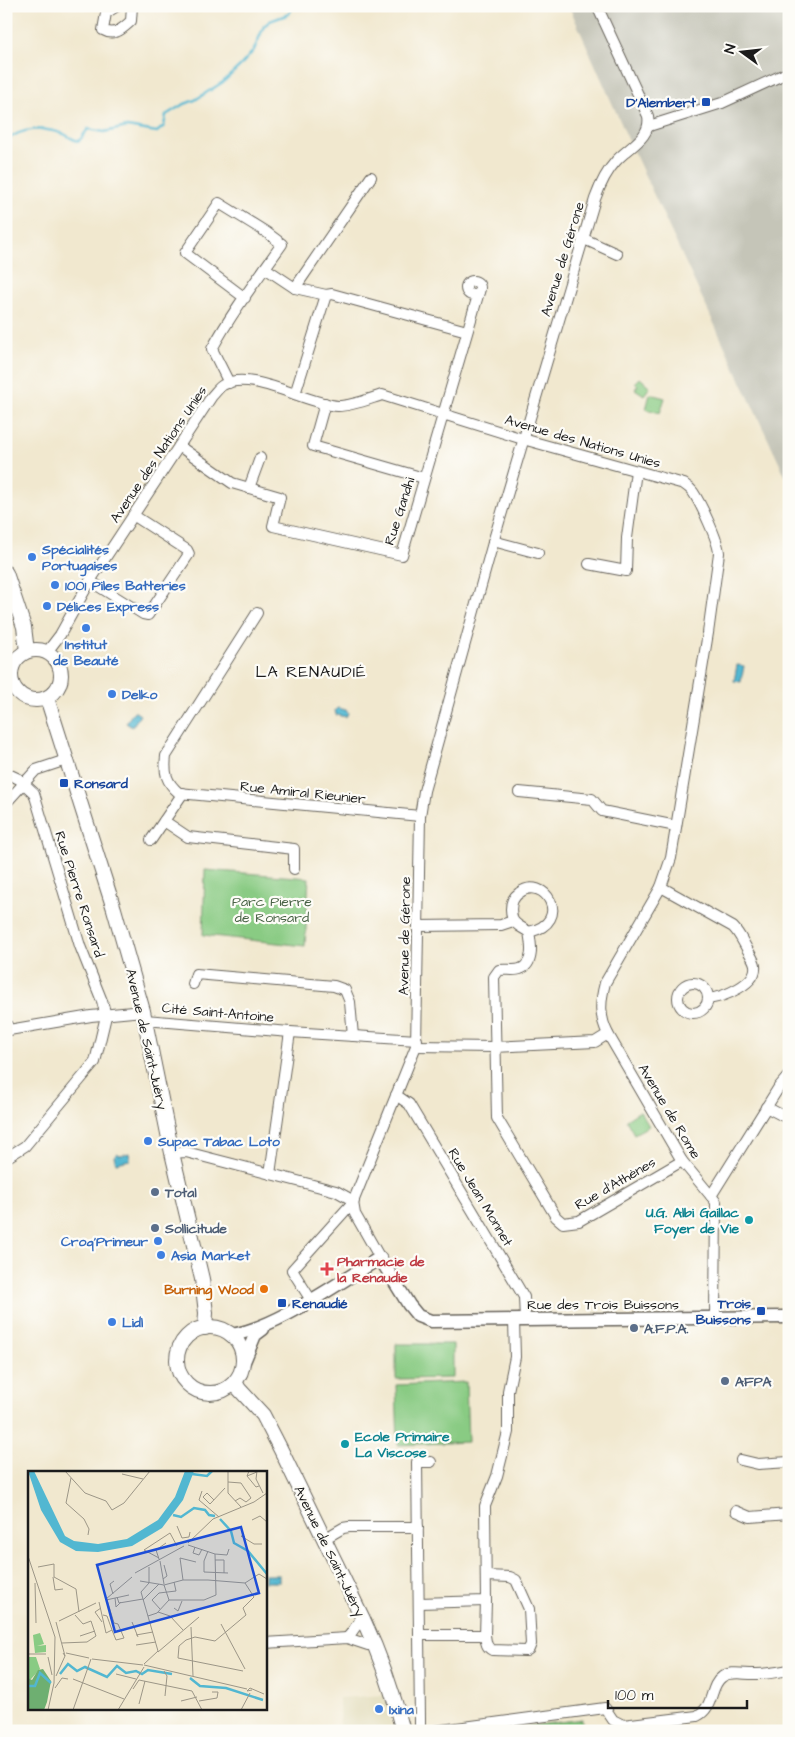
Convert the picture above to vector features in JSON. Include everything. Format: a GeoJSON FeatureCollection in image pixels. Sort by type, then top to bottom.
{"type":"FeatureCollection","features":[{"type":"Feature","properties":{"kind":"main road"},"geometry":{"type":"LineString","coordinates":[[6,573],[24,626],[27,651]]}},
{"type":"Feature","properties":{"kind":"main road"},"geometry":{"type":"LineString","coordinates":[[34,649],[47,652],[54,656],[61,671],[59,687],[47,698],[30,700],[22,697],[15,691],[8,674],[15,660],[27,651],[34,649]]}},
{"type":"Feature","properties":{"kind":"main road","name":"Avenue de Saint-Juéry"},"geometry":{"type":"LineString","coordinates":[[47,698],[114,909],[144,1015],[172,1153],[205,1297],[205,1328]]}},
{"type":"Feature","properties":{"kind":"main road"},"geometry":{"type":"LineString","coordinates":[[205,1328],[220,1329],[231,1335],[238,1343],[242,1353],[243,1364],[241,1373],[235,1382],[219,1392],[208,1394],[188,1385],[178,1369],[177,1360],[179,1350],[189,1335],[205,1328]]}},
{"type":"Feature","properties":{"kind":"main road","name":"Avenue de Saint-Juéry"},"geometry":{"type":"LineString","coordinates":[[235,1382],[263,1415],[375,1643],[393,1690],[403,1731]]}},
{"type":"Feature","properties":{"kind":"street"},"geometry":{"type":"LineString","coordinates":[[117,6],[106,14],[103,30],[108,33],[119,32],[132,21],[132,6]]}},
{"type":"Feature","properties":{"kind":"street"},"geometry":{"type":"LineString","coordinates":[[597,6],[648,116],[649,126],[722,103],[789,72]]}},
{"type":"Feature","properties":{"kind":"street","name":"Avenue de Gérone"},"geometry":{"type":"LineString","coordinates":[[311,1300],[292,1270],[354,1201],[416,1043],[420,816],[424,791],[493,541],[591,208],[604,178],[620,157],[645,134],[649,126]]}},
{"type":"Feature","properties":{"kind":"street"},"geometry":{"type":"LineString","coordinates":[[295,288],[371,177]]}},
{"type":"Feature","properties":{"kind":"street"},"geometry":{"type":"LineString","coordinates":[[229,383],[212,349],[222,331],[245,298],[265,268],[282,244],[220,202],[185,253],[245,298]]}},
{"type":"Feature","properties":{"kind":"street"},"geometry":{"type":"LineString","coordinates":[[582,238],[617,254]]}},
{"type":"Feature","properties":{"kind":"street"},"geometry":{"type":"LineString","coordinates":[[265,268],[295,288],[326,295],[332,294],[467,330]]}},
{"type":"Feature","properties":{"kind":"street","name":"Rue Gandhi"},"geometry":{"type":"LineString","coordinates":[[179,446],[232,483],[280,497],[273,526],[402,555],[479,292]]}},
{"type":"Feature","properties":{"kind":"street"},"geometry":{"type":"LineString","coordinates":[[295,394],[326,295]]}},
{"type":"Feature","properties":{"kind":"street","name":"Avenue des Nations Unies"},"geometry":{"type":"LineString","coordinates":[[47,652],[60,635],[90,581],[212,396],[223,385],[240,380],[262,384],[339,406],[365,401],[382,395],[523,439],[684,484],[691,490],[719,550],[708,633],[671,858],[660,887],[606,983],[600,1010],[602,1022],[608,1034]]}},
{"type":"Feature","properties":{"kind":"street"},"geometry":{"type":"LineString","coordinates":[[325,403],[313,446],[424,478]]}},
{"type":"Feature","properties":{"kind":"street"},"geometry":{"type":"LineString","coordinates":[[249,488],[260,458]]}},
{"type":"Feature","properties":{"kind":"street"},"geometry":{"type":"LineString","coordinates":[[589,564],[626,570],[627,538],[636,472]]}},
{"type":"Feature","properties":{"kind":"street"},"geometry":{"type":"LineString","coordinates":[[90,581],[143,614],[148,615],[189,554],[187,550],[133,515]]}},
{"type":"Feature","properties":{"kind":"street"},"geometry":{"type":"LineString","coordinates":[[493,541],[538,553]]}},
{"type":"Feature","properties":{"kind":"street"},"geometry":{"type":"LineString","coordinates":[[151,840],[183,793],[179,793],[170,785],[164,771],[166,756],[257,613]]}},
{"type":"Feature","properties":{"kind":"street"},"geometry":{"type":"LineString","coordinates":[[6,803],[36,770],[66,760]]}},
{"type":"Feature","properties":{"kind":"street"},"geometry":{"type":"LineString","coordinates":[[6,773],[20,779],[24,784]]}},
{"type":"Feature","properties":{"kind":"street","name":"Rue Pierre Ronsard"},"geometry":{"type":"LineString","coordinates":[[24,784],[34,792],[80,946],[106,1016]]}},
{"type":"Feature","properties":{"kind":"street"},"geometry":{"type":"LineString","coordinates":[[519,792],[592,799],[602,812],[676,826]]}},
{"type":"Feature","properties":{"kind":"street","name":"Rue Amiral Rieunier"},"geometry":{"type":"LineString","coordinates":[[183,793],[420,816]]}},
{"type":"Feature","properties":{"kind":"street"},"geometry":{"type":"LineString","coordinates":[[164,821],[188,837],[294,849],[294,869]]}},
{"type":"Feature","properties":{"kind":"street"},"geometry":{"type":"LineString","coordinates":[[660,887],[733,928],[738,932],[755,963],[755,971],[751,979],[729,993],[708,999]]}},
{"type":"Feature","properties":{"kind":"street"},"geometry":{"type":"LineString","coordinates":[[535,888],[550,898],[552,914],[543,927],[529,932],[513,921],[510,906],[515,896],[521,890],[535,888]]}},
{"type":"Feature","properties":{"kind":"street"},"geometry":{"type":"LineString","coordinates":[[418,926],[501,925],[513,921]]}},
{"type":"Feature","properties":{"kind":"street"},"geometry":{"type":"LineString","coordinates":[[494,1047],[494,976],[500,970],[520,969],[526,964],[530,956],[531,946],[529,932]]}},
{"type":"Feature","properties":{"kind":"street"},"geometry":{"type":"LineString","coordinates":[[192,984],[196,974],[334,986],[345,990],[350,1002],[353,1036]]}},
{"type":"Feature","properties":{"kind":"street","name":"Cité Saint-Antoine"},"geometry":{"type":"LineString","coordinates":[[6,1023],[9,1030],[91,1016],[144,1015],[290,1032],[416,1043],[494,1047],[595,1042],[608,1034]]}},
{"type":"Feature","properties":{"kind":"street"},"geometry":{"type":"LineString","coordinates":[[6,1158],[25,1146],[95,1062],[106,1016]]}},
{"type":"Feature","properties":{"kind":"street","name":"Cité Saint-Antoine"},"geometry":{"type":"LineString","coordinates":[[270,1174],[290,1032]]}},
{"type":"Feature","properties":{"kind":"street","name":"Avenue de Rome"},"geometry":{"type":"LineString","coordinates":[[608,1034],[682,1161],[716,1202],[715,1318]]}},
{"type":"Feature","properties":{"kind":"street","name":"Rue d'Athènes"},"geometry":{"type":"LineString","coordinates":[[494,1047],[497,1118],[556,1217],[563,1222],[579,1221],[682,1161]]}},
{"type":"Feature","properties":{"kind":"street"},"geometry":{"type":"LineString","coordinates":[[710,1196],[766,1107],[789,1075]]}},
{"type":"Feature","properties":{"kind":"street","name":"Rue Jean Monnet"},"geometry":{"type":"LineString","coordinates":[[396,1095],[409,1104],[524,1297],[508,1391],[508,1432],[497,1476],[485,1506],[485,1635]]}},
{"type":"Feature","properties":{"kind":"street"},"geometry":{"type":"LineString","coordinates":[[766,1107],[789,1119]]}},
{"type":"Feature","properties":{"kind":"street"},"geometry":{"type":"LineString","coordinates":[[172,1153],[186,1152],[336,1191],[354,1201],[355,1214],[380,1258],[273,1321],[246,1333],[231,1335]]}},
{"type":"Feature","properties":{"kind":"street","name":"Rue des Trois Buissons"},"geometry":{"type":"LineString","coordinates":[[380,1258],[418,1316],[431,1320],[789,1317]]}},
{"type":"Feature","properties":{"kind":"street"},"geometry":{"type":"LineString","coordinates":[[243,1364],[255,1335],[273,1321]]}},
{"type":"Feature","properties":{"kind":"street"},"geometry":{"type":"LineString","coordinates":[[741,1460],[758,1464],[789,1462]]}},
{"type":"Feature","properties":{"kind":"street"},"geometry":{"type":"LineString","coordinates":[[429,1731],[420,1730],[417,1462],[430,1462]]}},
{"type":"Feature","properties":{"kind":"street"},"geometry":{"type":"LineString","coordinates":[[736,1511],[750,1517],[789,1514]]}},
{"type":"Feature","properties":{"kind":"street"},"geometry":{"type":"LineString","coordinates":[[324,1539],[343,1528],[349,1527],[418,1527]]}},
{"type":"Feature","properties":{"kind":"street"},"geometry":{"type":"LineString","coordinates":[[419,1635],[485,1635],[486,1644],[492,1650],[526,1651],[529,1649],[531,1644],[529,1609],[516,1580],[510,1577],[486,1576]]}},
{"type":"Feature","properties":{"kind":"street"},"geometry":{"type":"LineString","coordinates":[[419,1602],[486,1601]]}},
{"type":"Feature","properties":{"kind":"street"},"geometry":{"type":"LineString","coordinates":[[347,1638],[354,1632],[357,1623],[363,1619]]}},
{"type":"Feature","properties":{"kind":"street"},"geometry":{"type":"LineString","coordinates":[[266,1643],[347,1638],[368,1645],[375,1643]]}},
{"type":"Feature","properties":{"kind":"street"},"geometry":{"type":"LineString","coordinates":[[434,1731],[605,1708],[613,1720],[623,1725],[697,1716],[705,1711],[718,1680],[725,1675],[789,1670]]}},
{"type":"Feature","properties":{"kind":"shaded area"},"geometry":{"type":"Polygon","coordinates":[[[569,6],[789,6],[789,484],[632,148],[569,6]]]}},
{"type":"Feature","properties":{"kind":"shaded area"},"geometry":{"type":"Polygon","coordinates":[[[385,1695],[393,1731],[340,1731],[339,1698],[385,1695]]]}},
{"type":"Feature","properties":{"kind":"green space"},"geometry":{"type":"Polygon","coordinates":[[[640,378],[650,387],[644,395],[635,389],[638,385],[635,383],[640,378]]]}},
{"type":"Feature","properties":{"kind":"green space"},"geometry":{"type":"Polygon","coordinates":[[[650,394],[665,398],[660,413],[646,409],[650,394]]]}},
{"type":"Feature","properties":{"kind":"green space","name":"Parc Pierre de Ronsard"},"geometry":{"type":"Polygon","coordinates":[[[205,870],[309,878],[305,946],[203,935],[205,870]]]}},
{"type":"Feature","properties":{"kind":"green space"},"geometry":{"type":"Polygon","coordinates":[[[640,1111],[649,1126],[634,1134],[626,1120],[640,1111]]]}},
{"type":"Feature","properties":{"kind":"green space"},"geometry":{"type":"Polygon","coordinates":[[[396,1344],[453,1344],[453,1378],[396,1379],[396,1344]]]}},
{"type":"Feature","properties":{"kind":"green space"},"geometry":{"type":"Polygon","coordinates":[[[466,1382],[468,1442],[398,1445],[396,1385],[466,1382]]]}},
{"type":"Feature","properties":{"kind":"green space"},"geometry":{"type":"Polygon","coordinates":[[[582,1719],[582,1731],[494,1731],[582,1719]]]}},
{"type":"Feature","properties":{"kind":"water"},"geometry":{"type":"Polygon","coordinates":[[[737,665],[744,666],[741,682],[734,681],[737,665]]]}},
{"type":"Feature","properties":{"kind":"water"},"geometry":{"type":"Polygon","coordinates":[[[338,708],[346,710],[348,713],[346,717],[336,715],[335,710],[338,708]]]}},
{"type":"Feature","properties":{"kind":"water"},"geometry":{"type":"Polygon","coordinates":[[[134,711],[140,715],[132,727],[126,723],[134,711]]]}},
{"type":"Feature","properties":{"kind":"water"},"geometry":{"type":"Polygon","coordinates":[[[117,1153],[120,1155],[129,1153],[130,1160],[116,1163],[114,1156],[117,1153]]]}},
{"type":"Feature","properties":{"kind":"water"},"geometry":{"type":"Polygon","coordinates":[[[266,1575],[279,1575],[279,1582],[266,1582],[266,1575]]]}},
{"type":"Feature","properties":{"kind":"waterway"},"geometry":{"type":"LineString","coordinates":[[6,141],[19,133],[42,129],[64,134],[79,141],[88,129],[104,132],[127,127],[157,132],[164,126],[166,115],[182,105],[195,100],[223,82],[254,50],[264,26],[270,21],[289,14],[293,6]]}},
{"type":"Feature","properties":{"kind":"place","name":"D'Alembert"},"geometry":{"type":"Point","coordinates":[706,102]}},
{"type":"Feature","properties":{"kind":"place","name":"Spécialités Portugaises"},"geometry":{"type":"Point","coordinates":[32,557]}},
{"type":"Feature","properties":{"kind":"place","name":"1001 Piles Batteries"},"geometry":{"type":"Point","coordinates":[55,585]}},
{"type":"Feature","properties":{"kind":"place","name":"Délices Express"},"geometry":{"type":"Point","coordinates":[47,606]}},
{"type":"Feature","properties":{"kind":"place","name":"Institut de Beauté"},"geometry":{"type":"Point","coordinates":[86,628]}},
{"type":"Feature","properties":{"kind":"place","name":"Delko"},"geometry":{"type":"Point","coordinates":[112,694]}},
{"type":"Feature","properties":{"kind":"place","name":"Ronsard"},"geometry":{"type":"Point","coordinates":[64,783]}},
{"type":"Feature","properties":{"kind":"place","name":"Supac Tabac Loto"},"geometry":{"type":"Point","coordinates":[148,1141]}},
{"type":"Feature","properties":{"kind":"place","name":"Total"},"geometry":{"type":"Point","coordinates":[155,1192]}},
{"type":"Feature","properties":{"kind":"place","name":"U.G. Albi Gaillac Foyer de Vie"},"geometry":{"type":"Point","coordinates":[749,1220]}},
{"type":"Feature","properties":{"kind":"place","name":"Sollicitude"},"geometry":{"type":"Point","coordinates":[155,1228]}},
{"type":"Feature","properties":{"kind":"place","name":"Croq'Primeur"},"geometry":{"type":"Point","coordinates":[158,1241]}},
{"type":"Feature","properties":{"kind":"place","name":"Asia Market"},"geometry":{"type":"Point","coordinates":[161,1255]}},
{"type":"Feature","properties":{"kind":"place","name":"Pharmacie de la Renaudie"},"geometry":{"type":"Point","coordinates":[327,1269]}},
{"type":"Feature","properties":{"kind":"place","name":"Burning Wood"},"geometry":{"type":"Point","coordinates":[264,1289]}},
{"type":"Feature","properties":{"kind":"place","name":"Renaudié"},"geometry":{"type":"Point","coordinates":[282,1303]}},
{"type":"Feature","properties":{"kind":"place","name":"Trois Buissons"},"geometry":{"type":"Point","coordinates":[761,1311]}},
{"type":"Feature","properties":{"kind":"place","name":"Lidl"},"geometry":{"type":"Point","coordinates":[112,1322]}},
{"type":"Feature","properties":{"kind":"place","name":"A.F.P.A."},"geometry":{"type":"Point","coordinates":[634,1328]}},
{"type":"Feature","properties":{"kind":"place","name":"AFPA"},"geometry":{"type":"Point","coordinates":[725,1381]}},
{"type":"Feature","properties":{"kind":"place","name":"Ecole Primaire La Viscose"},"geometry":{"type":"Point","coordinates":[345,1444]}},
{"type":"Feature","properties":{"kind":"place","name":"Ixina"},"geometry":{"type":"Point","coordinates":[379,1709]}},
{"type":"Feature","properties":{"kind":"district","name":"LA RENAUDIÉ"},"geometry":{"type":"Point","coordinates":[311,671]}}]}
